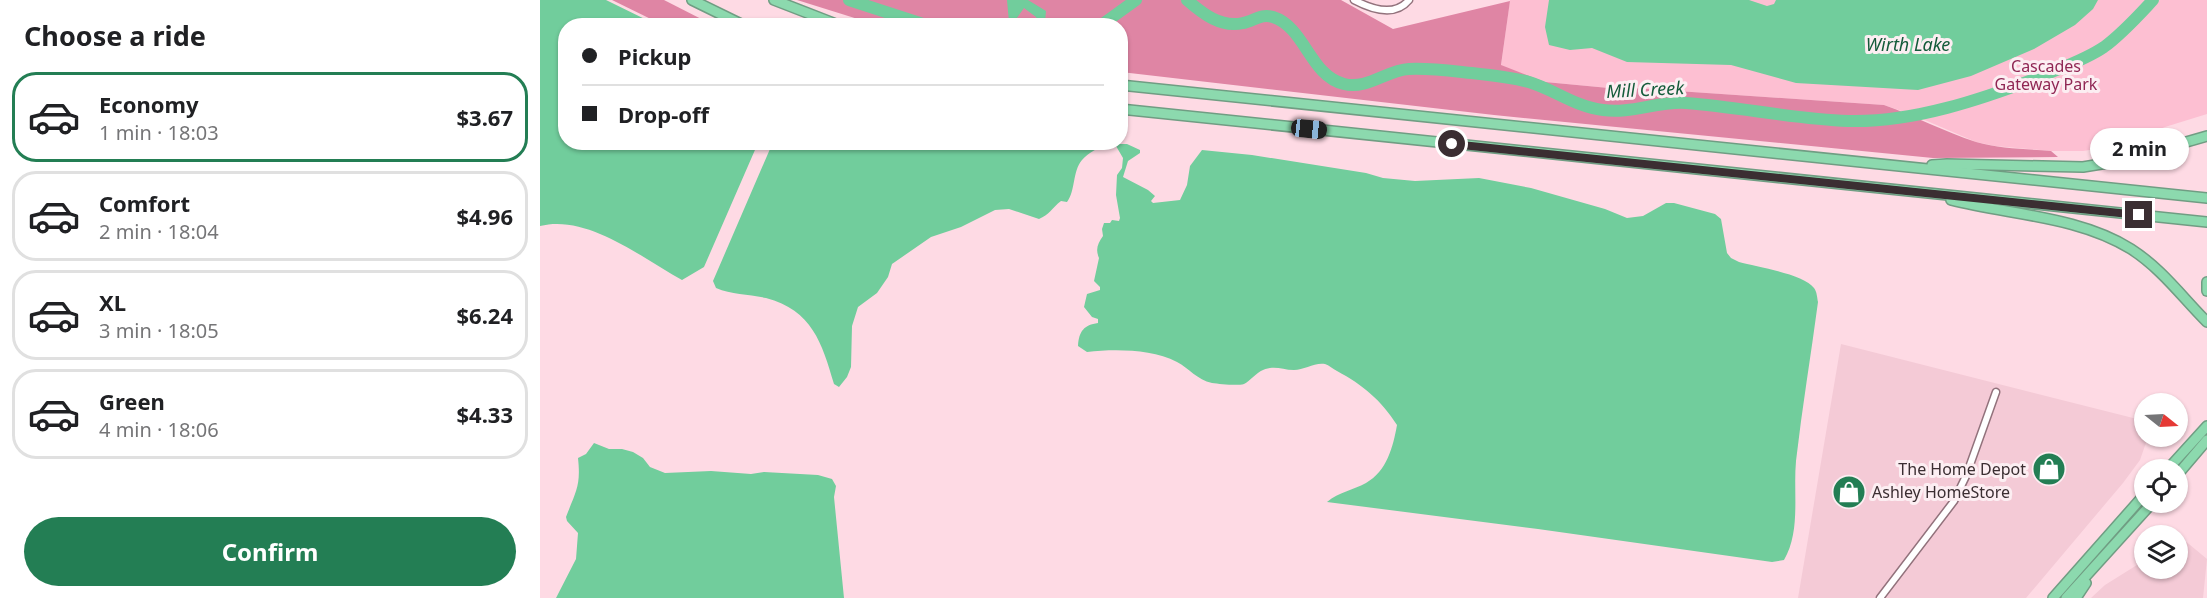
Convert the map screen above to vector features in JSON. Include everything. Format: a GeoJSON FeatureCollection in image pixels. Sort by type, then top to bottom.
{"type":"FeatureCollection","features":[{"type":"Feature","properties":{"kind":"highway"},"geometry":{"type":"LineString","coordinates":[[692,0],[729,18]]}},
{"type":"Feature","properties":{"kind":"highway"},"geometry":{"type":"LineString","coordinates":[[774,0],[820,18]]}},
{"type":"Feature","properties":{"kind":"highway"},"geometry":{"type":"LineString","coordinates":[[1128,86],[2207,198]]}},
{"type":"Feature","properties":{"kind":"highway"},"geometry":{"type":"LineString","coordinates":[[1128,111],[2207,222]]}},
{"type":"Feature","properties":{"kind":"highway"},"geometry":{"type":"LineString","coordinates":[[1915,167],[1947,164],[2083,167],[2120,161],[2207,136]]}},
{"type":"Feature","properties":{"kind":"highway"},"geometry":{"type":"LineString","coordinates":[[1919,192],[1971,205],[2067,223],[2113,240],[2131,249],[2161,273],[2207,322]]}},
{"type":"Feature","properties":{"kind":"highway"},"geometry":{"type":"LineString","coordinates":[[2207,282],[2207,291]]}},
{"type":"Feature","properties":{"kind":"highway"},"geometry":{"type":"LineString","coordinates":[[2177,459],[2207,426]]}},
{"type":"Feature","properties":{"kind":"highway"},"geometry":{"type":"LineString","coordinates":[[2189,462],[2207,440]]}},
{"type":"Feature","properties":{"kind":"highway"},"geometry":{"type":"LineString","coordinates":[[2189,462],[2207,448]]}},
{"type":"Feature","properties":{"kind":"highway"},"geometry":{"type":"LineString","coordinates":[[2053,598],[2134,506]]}},
{"type":"Feature","properties":{"kind":"highway"},"geometry":{"type":"LineString","coordinates":[[2066,598],[2143,513]]}},
{"type":"Feature","properties":{"kind":"highway"},"geometry":{"type":"LineString","coordinates":[[2047,598],[2084,563]]}},
{"type":"Feature","properties":{"kind":"highway"},"geometry":{"type":"LineString","coordinates":[[2076,598],[2098,564]]}},
{"type":"Feature","properties":{"kind":"street"},"geometry":{"type":"LineString","coordinates":[[1354,0],[1389,10],[1403,6],[1409,0]]}},
{"type":"Feature","properties":{"kind":"street"},"geometry":{"type":"LineString","coordinates":[[1880,598],[1954,501],[1963,485],[1996,392]]}},
{"type":"Feature","properties":{"kind":"shaded area"},"geometry":{"type":"Polygon","coordinates":[[[612,0],[664,0],[699,18],[649,18],[612,0]]]}},
{"type":"Feature","properties":{"kind":"shaded area"},"geometry":{"type":"Polygon","coordinates":[[[797,0],[1341,0],[1393,29],[1510,1],[1501,65],[1545,82],[1630,90],[1633,88],[1884,105],[1976,142],[2051,151],[2058,157],[1933,158],[1494,115],[1128,73],[1128,18],[855,18],[797,0]]]}},
{"type":"Feature","properties":{"kind":"shaded area"},"geometry":{"type":"Polygon","coordinates":[[[1841,344],[2134,418],[2134,447],[2145,447],[2140,459],[2134,459],[2134,468],[2123,483],[2026,598],[1798,598],[1841,344]]]}},
{"type":"Feature","properties":{"kind":"shaded area"},"geometry":{"type":"Polygon","coordinates":[[[2188,543],[2207,559],[2203,598],[2091,598],[2105,585],[2134,567],[2134,579],[2188,579],[2188,543]]]}},
{"type":"Feature","properties":{"kind":"green space","name":"Cascades Gateway Park"},"geometry":{"type":"Polygon","coordinates":[[[1510,0],[2207,0],[2207,114],[2115,146],[2083,151],[2051,151],[1976,142],[1884,105],[1633,88],[1631,90],[1545,82],[1501,66],[1510,0]]]}},
{"type":"Feature","properties":{"kind":"water"},"geometry":{"type":"Polygon","coordinates":[[[540,0],[606,0],[643,18],[558,18],[558,150],[755,150],[704,267],[682,280],[614,240],[595,232],[577,226],[558,224],[540,226],[540,0]]]}},
{"type":"Feature","properties":{"kind":"water"},"geometry":{"type":"Polygon","coordinates":[[[1007,0],[1028,0],[1046,11],[1045,18],[1036,18],[1024,8],[1017,18],[1009,18],[1007,0]]]}},
{"type":"Feature","properties":{"kind":"water","name":"Wirth Lake"},"geometry":{"type":"Polygon","coordinates":[[[1549,0],[1749,0],[1767,6],[1774,4],[1776,0],[2098,0],[2093,9],[2075,25],[2034,49],[1971,76],[1918,90],[1796,83],[1731,65],[1627,62],[1592,48],[1570,50],[1549,45],[1545,27],[1549,0]]]}},
{"type":"Feature","properties":{"kind":"water"},"geometry":{"type":"Polygon","coordinates":[[[1128,144],[1140,150],[1140,153],[1128,161],[1123,177],[1155,196],[1151,201],[1153,203],[1180,200],[1187,185],[1190,166],[1202,150],[1252,155],[1366,173],[1383,178],[1415,181],[1479,178],[1531,188],[1605,209],[1627,218],[1643,216],[1666,203],[1715,214],[1721,219],[1727,253],[1731,258],[1801,279],[1814,288],[1817,295],[1818,302],[1796,461],[1793,537],[1784,560],[1772,562],[1327,502],[1366,483],[1379,472],[1388,458],[1397,425],[1378,401],[1346,376],[1328,365],[1321,364],[1298,370],[1267,369],[1260,371],[1244,384],[1228,385],[1202,379],[1177,362],[1156,355],[1121,350],[1087,352],[1078,346],[1083,330],[1089,325],[1098,323],[1098,319],[1092,317],[1084,307],[1087,294],[1100,290],[1094,281],[1099,258],[1098,246],[1103,236],[1104,223],[1110,223],[1112,220],[1119,221],[1120,218],[1116,195],[1117,175],[1122,168],[1123,158],[1118,150],[1128,150],[1128,144]]]}},
{"type":"Feature","properties":{"kind":"water"},"geometry":{"type":"Polygon","coordinates":[[[770,150],[1095,150],[1079,165],[1067,202],[1061,201],[1039,219],[1009,209],[995,210],[961,227],[931,237],[892,264],[888,277],[877,293],[858,307],[852,326],[851,367],[839,387],[834,384],[825,355],[813,330],[805,320],[782,303],[722,290],[716,288],[713,281],[770,150]]]}},
{"type":"Feature","properties":{"kind":"water"},"geometry":{"type":"Polygon","coordinates":[[[594,443],[609,449],[633,452],[643,458],[650,467],[665,473],[711,471],[751,474],[764,472],[818,475],[832,479],[836,486],[834,497],[844,598],[556,598],[576,559],[578,533],[566,517],[578,482],[578,458],[586,454],[594,443]]]}},
{"type":"Feature","properties":{"kind":"waterway","name":"Mill Creek"},"geometry":{"type":"LineString","coordinates":[[849,0],[904,18]]}},
{"type":"Feature","properties":{"kind":"waterway","name":"Mill Creek"},"geometry":{"type":"LineString","coordinates":[[1111,18],[1136,0]]}},
{"type":"Feature","properties":{"kind":"waterway","name":"Mill Creek"},"geometry":{"type":"LineString","coordinates":[[1187,0],[1206,15],[1220,22],[1243,23],[1265,16],[1284,22],[1301,40],[1323,72],[1344,84],[1361,84],[1401,70],[1441,70],[1522,80],[1539,85],[1575,102],[1603,110],[1613,111],[1686,103],[1848,121],[1872,121],[1922,114],[1972,101],[2042,76],[2097,52],[2123,31],[2153,0]]}},
{"type":"Feature","properties":{"kind":"place","name":"The Home Depot"},"geometry":{"type":"Point","coordinates":[2049,469]}},
{"type":"Feature","properties":{"kind":"place","name":"Ashley HomeStore"},"geometry":{"type":"Point","coordinates":[1849,492]}},
{"type":"Feature","properties":{"kind":"route"},"geometry":{"type":"LineString","coordinates":[[1452,144],[2139,215]]}}]}
